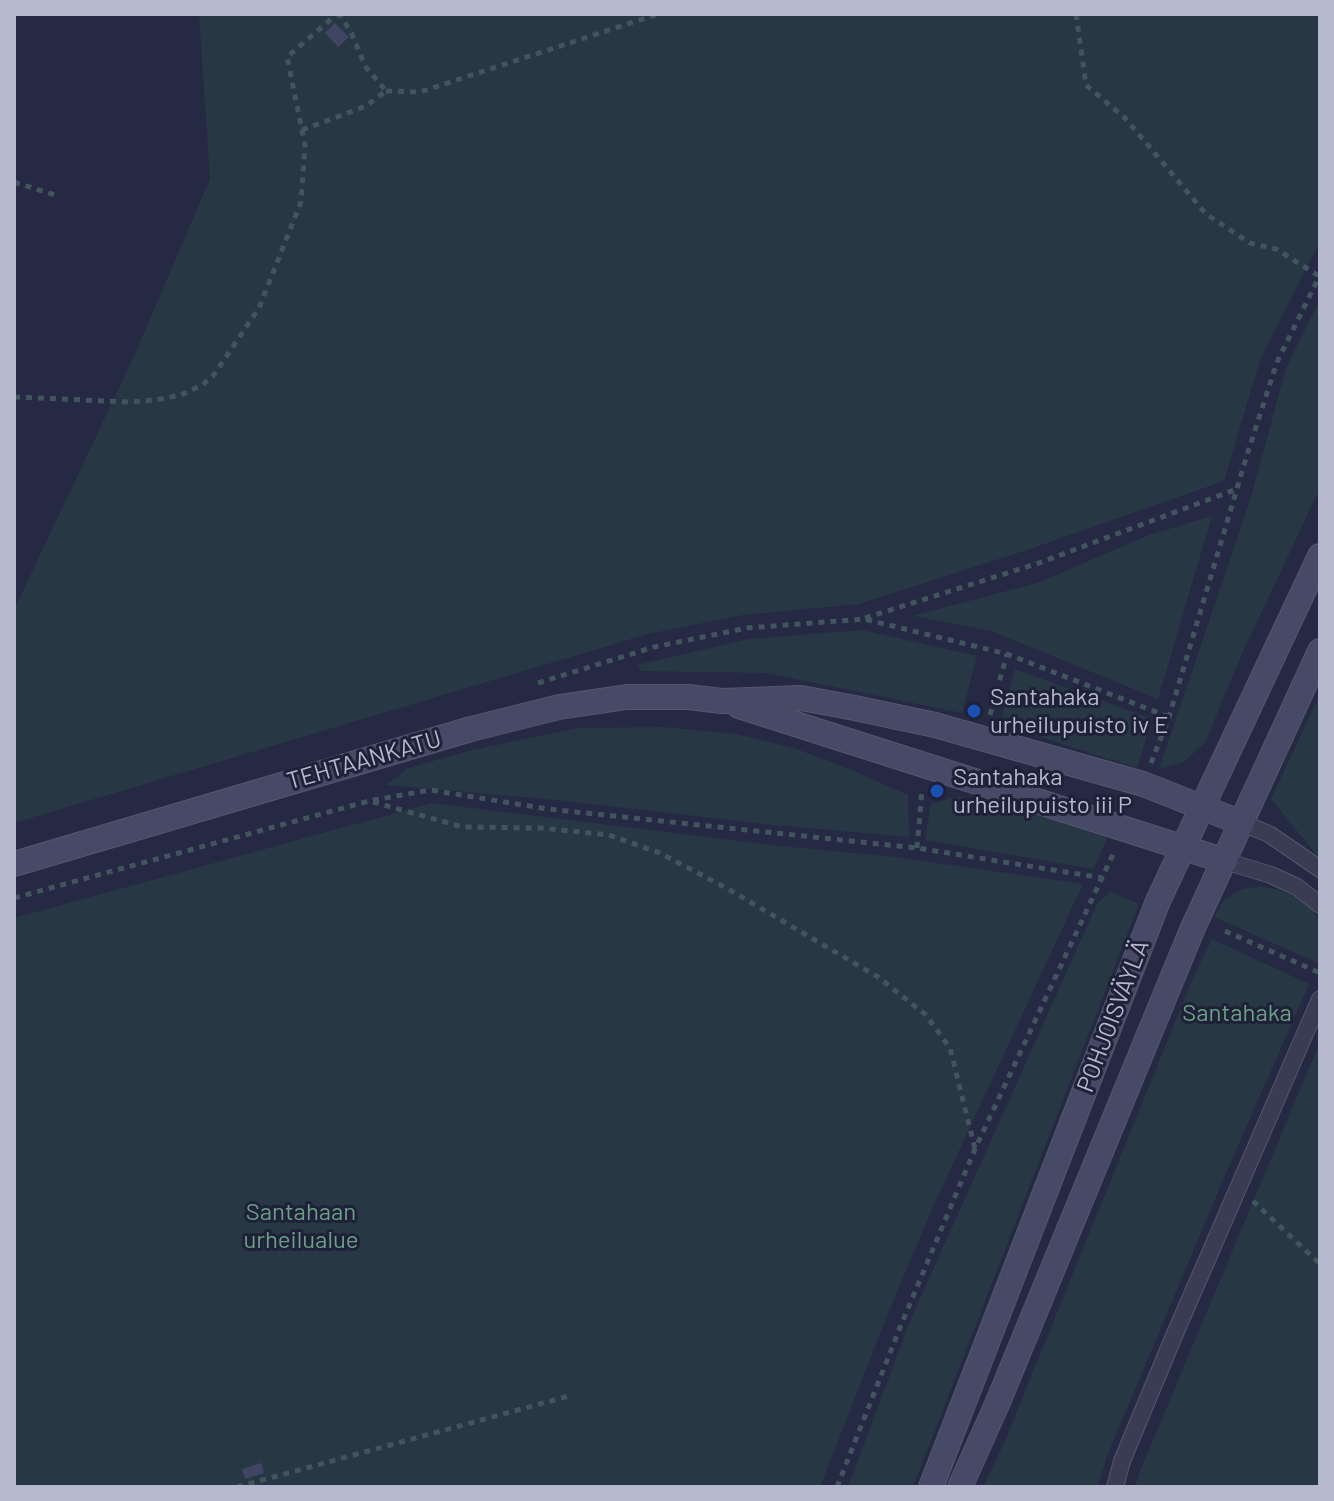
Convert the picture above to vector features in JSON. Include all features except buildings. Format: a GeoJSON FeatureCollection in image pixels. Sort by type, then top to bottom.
{"type":"FeatureCollection","features":[{"type":"Feature","properties":{"kind":"main road","name":"POHJOISVÄYLÄ"},"geometry":{"type":"LineString","coordinates":[[931,1487],[1158,901],[1320,556]]}},
{"type":"Feature","properties":{"kind":"main road","name":"POHJOISVÄYLÄ"},"geometry":{"type":"LineString","coordinates":[[960,1487],[1192,930],[1320,651]]}},
{"type":"Feature","properties":{"kind":"main road","name":"TEHTAANKATU"},"geometry":{"type":"LineString","coordinates":[[14,864],[388,752],[559,707],[627,697],[688,697],[722,701],[801,698],[935,725],[1143,784],[1242,823]]}},
{"type":"Feature","properties":{"kind":"main road","name":"TEHTAANKATU"},"geometry":{"type":"LineString","coordinates":[[722,701],[1225,861]]}},
{"type":"Feature","properties":{"kind":"lane"},"geometry":{"type":"LineString","coordinates":[[1242,823],[1269,834],[1320,869]]}},
{"type":"Feature","properties":{"kind":"lane"},"geometry":{"type":"LineString","coordinates":[[1225,861],[1271,875],[1297,887],[1320,905]]}},
{"type":"Feature","properties":{"kind":"lane"},"geometry":{"type":"LineString","coordinates":[[1115,1487],[1122,1461],[1320,999]]}},
{"type":"Feature","properties":{"kind":"path"},"geometry":{"type":"LineString","coordinates":[[14,397],[129,402],[155,400],[181,395],[213,376],[259,308],[301,202],[305,175],[302,130],[287,57],[338,14],[351,32],[365,66],[386,91]]}},
{"type":"Feature","properties":{"kind":"path"},"geometry":{"type":"LineString","coordinates":[[302,130],[366,106],[386,91],[420,92],[658,14]]}},
{"type":"Feature","properties":{"kind":"path"},"geometry":{"type":"LineString","coordinates":[[1076,14],[1086,85],[1125,118],[1206,214],[1250,243],[1276,249],[1320,276],[1277,362],[1169,717],[1143,784]]}},
{"type":"Feature","properties":{"kind":"path"},"geometry":{"type":"LineString","coordinates":[[14,182],[58,196]]}},
{"type":"Feature","properties":{"kind":"path"},"geometry":{"type":"LineString","coordinates":[[536,684],[654,647],[747,628],[864,619],[1039,563],[1238,488]]}},
{"type":"Feature","properties":{"kind":"path"},"geometry":{"type":"LineString","coordinates":[[864,619],[1007,654],[1169,717]]}},
{"type":"Feature","properties":{"kind":"path"},"geometry":{"type":"LineString","coordinates":[[984,738],[1007,654]]}},
{"type":"Feature","properties":{"kind":"path"},"geometry":{"type":"LineString","coordinates":[[917,848],[924,765]]}},
{"type":"Feature","properties":{"kind":"path"},"geometry":{"type":"LineString","coordinates":[[14,898],[369,801],[430,790],[548,809],[917,848],[1103,878]]}},
{"type":"Feature","properties":{"kind":"path"},"geometry":{"type":"LineString","coordinates":[[369,801],[463,827],[541,828],[609,835],[660,853],[728,889],[878,977],[926,1015],[950,1048],[975,1149]]}},
{"type":"Feature","properties":{"kind":"path"},"geometry":{"type":"LineString","coordinates":[[837,1487],[975,1149],[1124,829]]}},
{"type":"Feature","properties":{"kind":"path"},"geometry":{"type":"LineString","coordinates":[[1225,931],[1320,973]]}},
{"type":"Feature","properties":{"kind":"path"},"geometry":{"type":"LineString","coordinates":[[1238,1186],[1320,1264]]}},
{"type":"Feature","properties":{"kind":"path"},"geometry":{"type":"LineString","coordinates":[[237,1487],[569,1396]]}},
{"type":"Feature","properties":{"kind":"green space"},"geometry":{"type":"Polygon","coordinates":[[[199,14],[1320,14],[1320,242],[1260,360],[1224,481],[1030,549],[859,604],[743,615],[648,634],[14,823],[14,610],[134,356],[210,179],[199,14]]]}},
{"type":"Feature","properties":{"kind":"green space"},"geometry":{"type":"Polygon","coordinates":[[[1320,299],[1320,488],[1240,658],[1205,743],[1182,763],[1159,769],[1251,497],[1286,368],[1320,299]]]}},
{"type":"Feature","properties":{"kind":"green space"},"geometry":{"type":"Polygon","coordinates":[[[1212,516],[1158,699],[991,631],[913,616],[1040,582],[1149,535],[1212,516]]]}},
{"type":"Feature","properties":{"kind":"green space"},"geometry":{"type":"Polygon","coordinates":[[[862,630],[977,656],[962,713],[766,673],[641,671],[637,665],[749,639],[862,630]]]}},
{"type":"Feature","properties":{"kind":"green space"},"geometry":{"type":"Polygon","coordinates":[[[1015,669],[1152,719],[1137,768],[1000,724],[1015,669]]]}},
{"type":"Feature","properties":{"kind":"green space"},"geometry":{"type":"Polygon","coordinates":[[[1320,694],[1320,859],[1271,799],[1320,694]]]}},
{"type":"Feature","properties":{"kind":"green space"},"geometry":{"type":"Polygon","coordinates":[[[663,727],[736,734],[794,748],[908,795],[909,837],[386,785],[408,768],[468,751],[577,728],[663,727]]]}},
{"type":"Feature","properties":{"kind":"green space"},"geometry":{"type":"Polygon","coordinates":[[[955,797],[1003,800],[1109,835],[1093,869],[925,840],[931,804],[955,797]]]}},
{"type":"Feature","properties":{"kind":"green space","name":"Santahaan urheilualue"},"geometry":{"type":"Polygon","coordinates":[[[432,803],[894,857],[1083,884],[932,1209],[820,1487],[14,1487],[14,918],[432,803]]]}},
{"type":"Feature","properties":{"kind":"green space"},"geometry":{"type":"Polygon","coordinates":[[[1261,886],[1285,892],[1308,904],[1320,921],[1320,964],[1214,917],[1225,899],[1242,889],[1261,886]]]}},
{"type":"Feature","properties":{"kind":"green space"},"geometry":{"type":"Polygon","coordinates":[[[1110,891],[1139,904],[913,1487],[848,1487],[910,1321],[1097,904],[1110,891]]]}},
{"type":"Feature","properties":{"kind":"green space","name":"Santahaka"},"geometry":{"type":"Polygon","coordinates":[[[1212,939],[1309,984],[1107,1456],[1098,1487],[983,1487],[1004,1443],[1193,978],[1212,939]]]}},
{"type":"Feature","properties":{"kind":"green space","name":"Santahaka"},"geometry":{"type":"Polygon","coordinates":[[[1320,1042],[1320,1487],[1135,1487],[1140,1471],[1320,1042]]]}},
{"type":"Feature","properties":{"kind":"place","name":"Santahaka urheilupuisto iv E"},"geometry":{"type":"Point","coordinates":[974,711]}},
{"type":"Feature","properties":{"kind":"place","name":"Santahaka urheilupuisto iii P"},"geometry":{"type":"Point","coordinates":[937,791]}}]}
